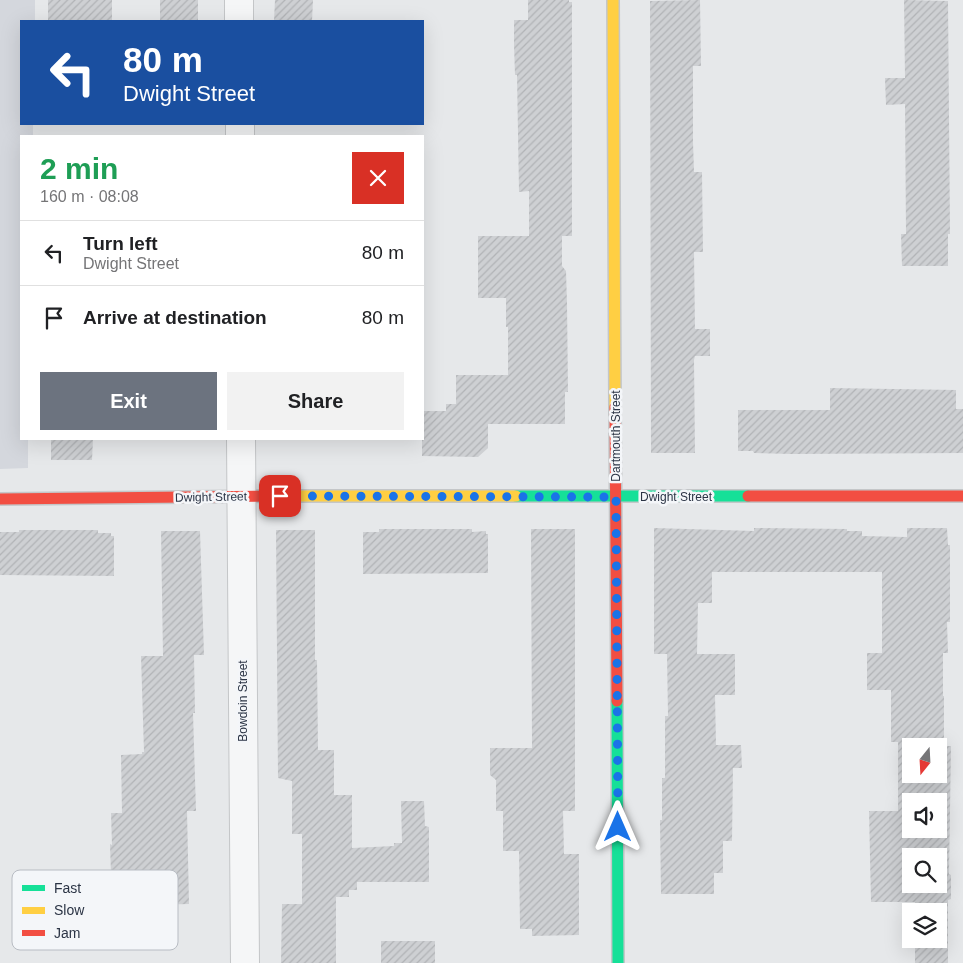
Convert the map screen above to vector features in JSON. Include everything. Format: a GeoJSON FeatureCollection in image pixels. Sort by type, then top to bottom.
{"type":"FeatureCollection","features":[{"type":"Feature","properties":{"kind":"street"},"geometry":{"type":"LineString","coordinates":[[239,0],[239,20]]}},
{"type":"Feature","properties":{"kind":"street","name":"Dartmouth Street"},"geometry":{"type":"LineString","coordinates":[[613,0],[618,963]]}},
{"type":"Feature","properties":{"kind":"street","name":"Bowdoin Street"},"geometry":{"type":"LineString","coordinates":[[241,440],[244,963]]}},
{"type":"Feature","properties":{"kind":"street","name":"Dwight Street"},"geometry":{"type":"LineString","coordinates":[[0,499],[241,496],[963,496]]}},
{"type":"Feature","properties":{"kind":"shaded area"},"geometry":{"type":"Polygon","coordinates":[[[0,0],[35,0],[35,20],[20,20],[20,125],[33,125],[33,135],[20,135],[20,440],[28,440],[28,468],[0,469],[0,0]]]}},
{"type":"Feature","properties":{"kind":"building"},"geometry":{"type":"Polygon","coordinates":[[[48,0],[112,0],[112,20],[48,20],[48,0]]]}},
{"type":"Feature","properties":{"kind":"building"},"geometry":{"type":"Polygon","coordinates":[[[160,0],[198,0],[198,20],[160,20],[160,0]]]}},
{"type":"Feature","properties":{"kind":"building"},"geometry":{"type":"Polygon","coordinates":[[[275,0],[313,0],[312,20],[274,20],[275,0]]]}},
{"type":"Feature","properties":{"kind":"building"},"geometry":{"type":"Polygon","coordinates":[[[528,0],[569,0],[569,2],[572,2],[572,236],[562,236],[562,266],[566,271],[567,303],[568,392],[565,392],[565,424],[488,424],[488,448],[478,457],[422,456],[424,411],[446,411],[446,404],[456,404],[456,375],[508,375],[506,298],[478,298],[478,236],[529,236],[529,191],[519,192],[517,75],[515,75],[514,45],[514,20],[528,20],[528,0]]]}},
{"type":"Feature","properties":{"kind":"building"},"geometry":{"type":"Polygon","coordinates":[[[700,0],[701,66],[693,66],[693,142],[694,172],[702,172],[703,252],[694,252],[695,329],[710,329],[710,356],[695,356],[694,360],[695,453],[651,453],[650,1],[700,0]]]}},
{"type":"Feature","properties":{"kind":"building"},"geometry":{"type":"Polygon","coordinates":[[[904,0],[948,1],[950,234],[948,234],[948,266],[902,266],[901,234],[906,234],[905,104],[886,105],[885,78],[905,78],[904,0]]]}},
{"type":"Feature","properties":{"kind":"building"},"geometry":{"type":"Polygon","coordinates":[[[830,388],[956,390],[956,409],[963,409],[963,453],[792,454],[738,451],[738,410],[830,410],[830,388]]]}},
{"type":"Feature","properties":{"kind":"building"},"geometry":{"type":"Polygon","coordinates":[[[51,440],[93,440],[92,460],[51,460],[51,440]]]}},
{"type":"Feature","properties":{"kind":"building"},"geometry":{"type":"Polygon","coordinates":[[[654,528],[754,531],[754,528],[847,529],[847,531],[862,531],[862,536],[907,537],[907,528],[947,528],[948,545],[950,545],[950,622],[947,622],[948,653],[943,653],[944,738],[902,738],[902,783],[947,783],[948,746],[951,746],[949,874],[951,875],[951,899],[948,900],[948,963],[915,963],[915,948],[947,948],[947,903],[871,902],[869,811],[898,811],[898,742],[891,742],[891,690],[867,690],[867,653],[882,653],[882,572],[712,572],[712,603],[698,603],[697,654],[735,654],[735,695],[715,695],[716,745],[741,745],[742,768],[733,768],[732,841],[723,841],[723,873],[714,873],[714,894],[661,894],[660,820],[662,820],[662,778],[665,778],[665,716],[668,716],[667,654],[654,654],[654,528]]]}},
{"type":"Feature","properties":{"kind":"building"},"geometry":{"type":"Polygon","coordinates":[[[379,529],[472,529],[472,532],[486,531],[486,534],[488,534],[488,573],[363,574],[363,532],[379,532],[379,529]]]}},
{"type":"Feature","properties":{"kind":"building"},"geometry":{"type":"Polygon","coordinates":[[[531,529],[575,529],[575,811],[563,811],[564,854],[579,854],[579,935],[532,936],[532,929],[520,929],[519,851],[503,851],[503,811],[496,811],[496,780],[490,775],[490,748],[532,748],[531,529]]]}},
{"type":"Feature","properties":{"kind":"building"},"geometry":{"type":"Polygon","coordinates":[[[19,530],[98,530],[98,533],[111,533],[111,536],[114,536],[114,576],[0,575],[0,532],[19,532],[19,530]]]}},
{"type":"Feature","properties":{"kind":"building"},"geometry":{"type":"Polygon","coordinates":[[[276,530],[315,530],[315,660],[317,660],[318,750],[334,750],[334,795],[352,795],[352,848],[394,846],[394,843],[402,843],[401,801],[424,801],[425,826],[429,827],[429,882],[357,882],[357,890],[349,890],[349,897],[336,897],[336,963],[281,963],[282,904],[302,904],[302,834],[292,834],[292,781],[278,778],[276,530]]]}},
{"type":"Feature","properties":{"kind":"building"},"geometry":{"type":"Polygon","coordinates":[[[161,531],[200,531],[204,655],[194,655],[195,713],[193,713],[196,811],[187,811],[189,904],[178,904],[178,870],[111,870],[111,813],[122,813],[121,755],[142,754],[144,752],[141,656],[163,656],[161,531]]]}},
{"type":"Feature","properties":{"kind":"building"},"geometry":{"type":"Polygon","coordinates":[[[381,941],[435,941],[435,963],[381,963],[381,941]]]}},
{"type":"Feature","properties":{"kind":"traffic: fast"},"geometry":{"type":"LineString","coordinates":[[516,496],[748,496]]}},
{"type":"Feature","properties":{"kind":"traffic: fast"},"geometry":{"type":"LineString","coordinates":[[617,701],[618,963]]}},
{"type":"Feature","properties":{"kind":"traffic: slow"},"geometry":{"type":"LineString","coordinates":[[613,0],[615,407]]}},
{"type":"Feature","properties":{"kind":"traffic: slow"},"geometry":{"type":"LineString","coordinates":[[285,496],[516,496]]}},
{"type":"Feature","properties":{"kind":"traffic: jam"},"geometry":{"type":"LineString","coordinates":[[615,407],[617,701]]}},
{"type":"Feature","properties":{"kind":"traffic: jam"},"geometry":{"type":"LineString","coordinates":[[0,499],[285,496]]}},
{"type":"Feature","properties":{"kind":"traffic: jam"},"geometry":{"type":"LineString","coordinates":[[748,496],[963,496]]}},
{"type":"Feature","properties":{"kind":"route"},"geometry":{"type":"LineString","coordinates":[[280,496],[616,497],[618,827]]}}]}
